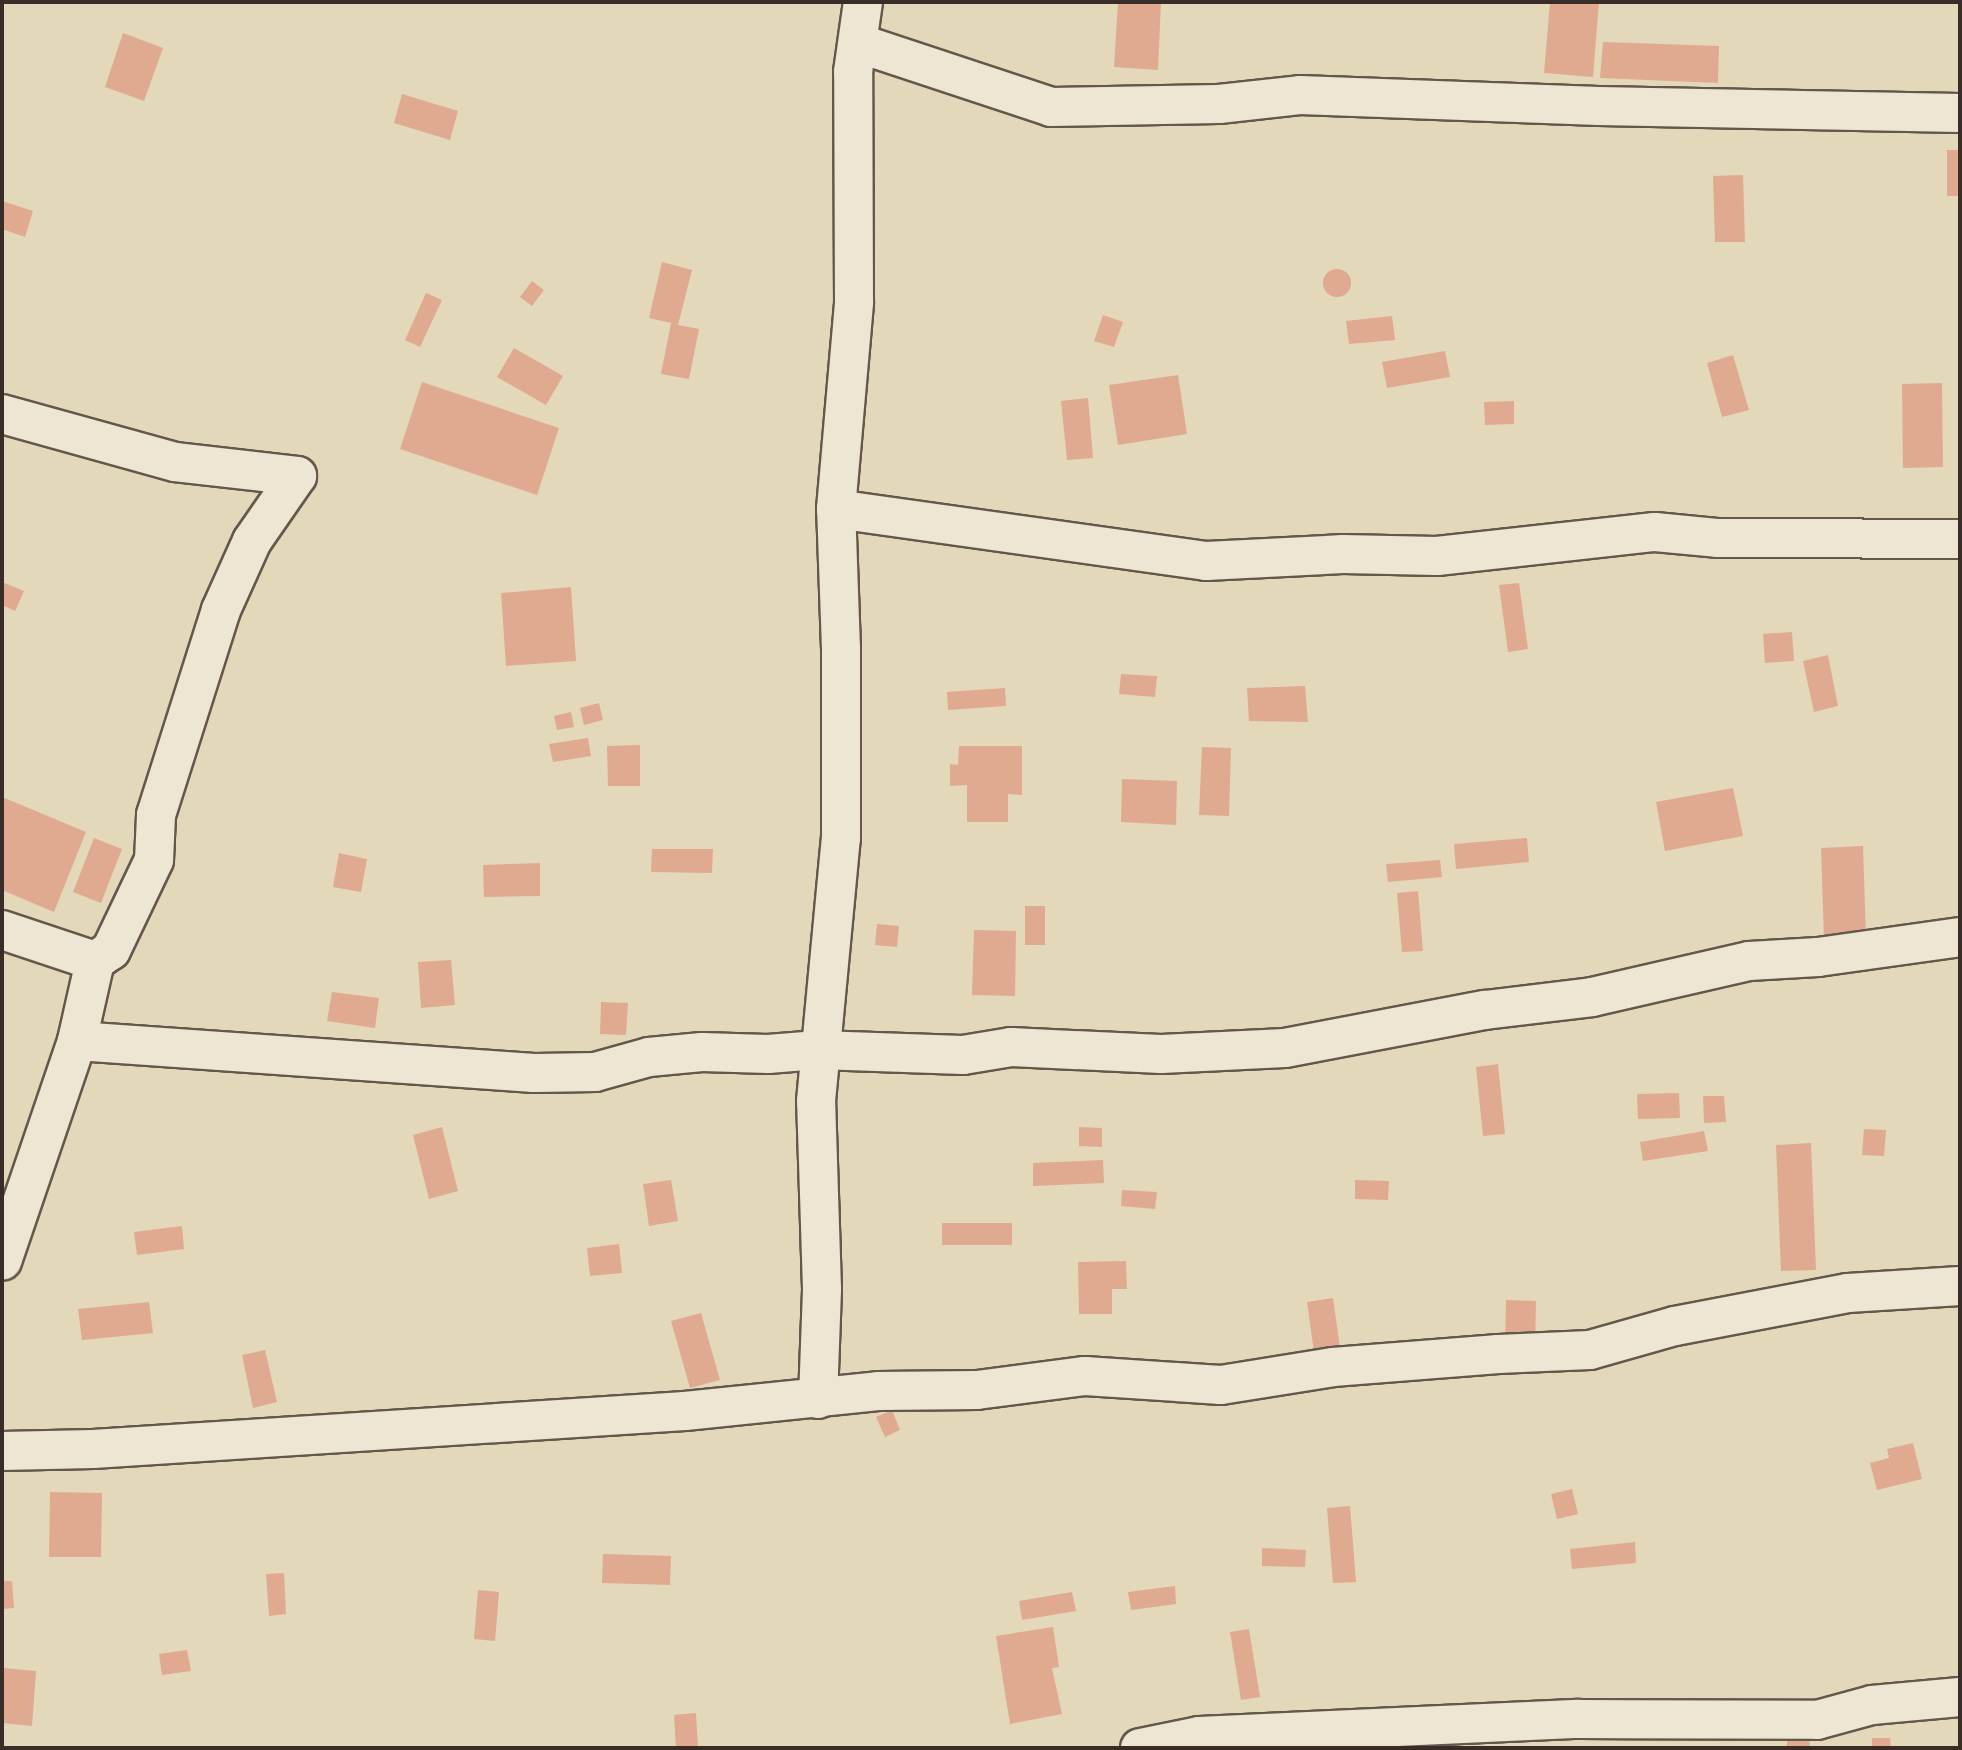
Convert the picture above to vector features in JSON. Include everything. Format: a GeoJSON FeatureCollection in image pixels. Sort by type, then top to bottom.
{"type":"FeatureCollection","features":[{"type":"Feature","properties":{"kind":"street"},"geometry":{"type":"LineString","coordinates":[[817,1399],[822,1289],[817,1162],[818,1050],[841,838],[836,509],[854,302],[853,72],[863,2]]}},
{"type":"Feature","properties":{"kind":"street"},"geometry":{"type":"LineString","coordinates":[[858,43],[1051,107],[1219,104],[1300,95],[1599,106],[1960,113]]}},
{"type":"Feature","properties":{"kind":"street"},"geometry":{"type":"LineString","coordinates":[[2,414],[175,462],[297,476],[252,541],[221,610],[156,815],[153,860],[111,950],[95,961],[77,1041],[2,1261]]}},
{"type":"Feature","properties":{"kind":"street"},"geometry":{"type":"LineString","coordinates":[[836,509],[1206,561],[1343,554],[1437,556],[1655,533],[1717,538],[1960,539]]}},
{"type":"Feature","properties":{"kind":"street"},"geometry":{"type":"LineString","coordinates":[[2,930],[95,961]]}},
{"type":"Feature","properties":{"kind":"street"},"geometry":{"type":"LineString","coordinates":[[77,1041],[534,1073],[595,1072],[649,1057],[676,1054],[768,1054],[818,1050],[963,1055],[1011,1047],[1161,1054],[1285,1048],[1485,1010],[1592,998],[1749,961],[1818,957],[1960,937]]}},
{"type":"Feature","properties":{"kind":"street"},"geometry":{"type":"LineString","coordinates":[[2,1451],[203,1442],[685,1411],[878,1391],[977,1390],[1085,1376],[1221,1385],[1333,1367],[1497,1354],[1590,1350],[1675,1326],[1848,1293],[1960,1286]]}},
{"type":"Feature","properties":{"kind":"street"},"geometry":{"type":"LineString","coordinates":[[1140,1748],[1199,1736],[1579,1719],[1817,1720],[1872,1705],[1960,1697]]}},
{"type":"Feature","properties":{"kind":"building"},"geometry":{"type":"Polygon","coordinates":[[[1118,2],[1161,2],[1158,70],[1114,67],[1118,2]]]}},
{"type":"Feature","properties":{"kind":"building"},"geometry":{"type":"Polygon","coordinates":[[[1550,2],[1599,2],[1593,77],[1544,73],[1550,2]]]}},
{"type":"Feature","properties":{"kind":"building"},"geometry":{"type":"Polygon","coordinates":[[[123,33],[163,48],[144,101],[105,87],[123,33]]]}},
{"type":"Feature","properties":{"kind":"building"},"geometry":{"type":"Polygon","coordinates":[[[1603,42],[1719,46],[1718,83],[1600,78],[1603,42]]]}},
{"type":"Feature","properties":{"kind":"building"},"geometry":{"type":"Polygon","coordinates":[[[402,94],[458,111],[450,140],[394,123],[402,94]]]}},
{"type":"Feature","properties":{"kind":"building"},"geometry":{"type":"Polygon","coordinates":[[[1947,150],[1960,150],[1960,196],[1947,196],[1947,150]]]}},
{"type":"Feature","properties":{"kind":"building"},"geometry":{"type":"Polygon","coordinates":[[[1743,175],[1745,242],[1715,242],[1713,176],[1743,175]]]}},
{"type":"Feature","properties":{"kind":"building"},"geometry":{"type":"Polygon","coordinates":[[[2,201],[33,211],[25,237],[2,229],[2,201]]]}},
{"type":"Feature","properties":{"kind":"building"},"geometry":{"type":"Polygon","coordinates":[[[662,262],[692,270],[678,325],[699,329],[689,379],[661,374],[671,323],[649,318],[662,262]]]}},
{"type":"Feature","properties":{"kind":"building"},"geometry":{"type":"Polygon","coordinates":[[[1337,269],[1347,273],[1351,283],[1347,293],[1337,297],[1327,293],[1323,283],[1327,273],[1337,269]]]}},
{"type":"Feature","properties":{"kind":"building"},"geometry":{"type":"Polygon","coordinates":[[[532,281],[544,290],[532,306],[520,297],[532,281]]]}},
{"type":"Feature","properties":{"kind":"building"},"geometry":{"type":"Polygon","coordinates":[[[426,293],[442,300],[420,347],[405,340],[426,293]]]}},
{"type":"Feature","properties":{"kind":"building"},"geometry":{"type":"Polygon","coordinates":[[[1103,315],[1123,322],[1114,347],[1094,341],[1103,315]]]}},
{"type":"Feature","properties":{"kind":"building"},"geometry":{"type":"Polygon","coordinates":[[[1392,316],[1395,340],[1349,344],[1346,321],[1392,316]]]}},
{"type":"Feature","properties":{"kind":"building"},"geometry":{"type":"Polygon","coordinates":[[[514,348],[563,376],[546,405],[497,377],[514,348]]]}},
{"type":"Feature","properties":{"kind":"building"},"geometry":{"type":"Polygon","coordinates":[[[1445,351],[1450,377],[1387,388],[1382,362],[1445,351]]]}},
{"type":"Feature","properties":{"kind":"building"},"geometry":{"type":"Polygon","coordinates":[[[1733,355],[1749,410],[1722,417],[1707,363],[1733,355]]]}},
{"type":"Feature","properties":{"kind":"building"},"geometry":{"type":"Polygon","coordinates":[[[1178,375],[1187,434],[1118,445],[1109,385],[1178,375]]]}},
{"type":"Feature","properties":{"kind":"building"},"geometry":{"type":"Polygon","coordinates":[[[422,382],[559,428],[537,495],[400,449],[422,382]]]}},
{"type":"Feature","properties":{"kind":"building"},"geometry":{"type":"Polygon","coordinates":[[[1942,383],[1943,467],[1903,468],[1902,384],[1942,383]]]}},
{"type":"Feature","properties":{"kind":"building"},"geometry":{"type":"Polygon","coordinates":[[[1088,398],[1093,458],[1067,460],[1061,401],[1088,398]]]}},
{"type":"Feature","properties":{"kind":"building"},"geometry":{"type":"Polygon","coordinates":[[[1514,401],[1514,424],[1485,425],[1484,402],[1514,401]]]}},
{"type":"Feature","properties":{"kind":"building"},"geometry":{"type":"Polygon","coordinates":[[[2,582],[24,591],[15,611],[2,605],[2,582]]]}},
{"type":"Feature","properties":{"kind":"building"},"geometry":{"type":"Polygon","coordinates":[[[1519,583],[1528,649],[1508,652],[1499,585],[1519,583]]]}},
{"type":"Feature","properties":{"kind":"building"},"geometry":{"type":"Polygon","coordinates":[[[571,587],[576,661],[506,666],[501,593],[571,587]]]}},
{"type":"Feature","properties":{"kind":"building"},"geometry":{"type":"Polygon","coordinates":[[[1792,632],[1794,661],[1765,663],[1763,634],[1792,632]]]}},
{"type":"Feature","properties":{"kind":"building"},"geometry":{"type":"Polygon","coordinates":[[[1828,655],[1838,706],[1814,712],[1803,661],[1828,655]]]}},
{"type":"Feature","properties":{"kind":"building"},"geometry":{"type":"Polygon","coordinates":[[[1121,674],[1157,676],[1155,697],[1119,694],[1121,674]]]}},
{"type":"Feature","properties":{"kind":"building"},"geometry":{"type":"Polygon","coordinates":[[[1305,686],[1308,722],[1249,721],[1247,688],[1305,686]]]}},
{"type":"Feature","properties":{"kind":"building"},"geometry":{"type":"Polygon","coordinates":[[[1005,688],[1006,706],[948,710],[947,692],[1005,688]]]}},
{"type":"Feature","properties":{"kind":"building"},"geometry":{"type":"Polygon","coordinates":[[[599,703],[603,720],[584,725],[580,708],[599,703]]]}},
{"type":"Feature","properties":{"kind":"building"},"geometry":{"type":"Polygon","coordinates":[[[571,712],[574,727],[557,730],[554,716],[571,712]]]}},
{"type":"Feature","properties":{"kind":"building"},"geometry":{"type":"Polygon","coordinates":[[[588,738],[591,756],[553,762],[549,744],[588,738]]]}},
{"type":"Feature","properties":{"kind":"building"},"geometry":{"type":"Polygon","coordinates":[[[640,745],[640,786],[608,786],[607,746],[640,745]]]}},
{"type":"Feature","properties":{"kind":"building"},"geometry":{"type":"Polygon","coordinates":[[[959,746],[1022,746],[1022,795],[1008,794],[1008,822],[967,822],[967,785],[950,786],[950,764],[958,765],[959,746]]]}},
{"type":"Feature","properties":{"kind":"building"},"geometry":{"type":"Polygon","coordinates":[[[1202,747],[1231,748],[1229,816],[1199,815],[1202,747]]]}},
{"type":"Feature","properties":{"kind":"building"},"geometry":{"type":"Polygon","coordinates":[[[1122,779],[1177,781],[1176,825],[1121,822],[1122,779]]]}},
{"type":"Feature","properties":{"kind":"building"},"geometry":{"type":"Polygon","coordinates":[[[1733,788],[1743,836],[1665,851],[1656,802],[1733,788]]]}},
{"type":"Feature","properties":{"kind":"building"},"geometry":{"type":"Polygon","coordinates":[[[2,797],[86,832],[54,912],[2,890],[2,797]]]}},
{"type":"Feature","properties":{"kind":"building"},"geometry":{"type":"Polygon","coordinates":[[[94,838],[122,849],[101,903],[73,892],[94,838]]]}},
{"type":"Feature","properties":{"kind":"building"},"geometry":{"type":"Polygon","coordinates":[[[1527,838],[1529,862],[1456,869],[1454,844],[1527,838]]]}},
{"type":"Feature","properties":{"kind":"building"},"geometry":{"type":"Polygon","coordinates":[[[1863,846],[1866,939],[1824,940],[1821,848],[1863,846]]]}},
{"type":"Feature","properties":{"kind":"building"},"geometry":{"type":"Polygon","coordinates":[[[652,849],[713,849],[712,873],[651,872],[652,849]]]}},
{"type":"Feature","properties":{"kind":"building"},"geometry":{"type":"Polygon","coordinates":[[[339,853],[367,859],[361,892],[333,887],[339,853]]]}},
{"type":"Feature","properties":{"kind":"building"},"geometry":{"type":"Polygon","coordinates":[[[1440,860],[1442,877],[1388,882],[1386,864],[1440,860]]]}},
{"type":"Feature","properties":{"kind":"building"},"geometry":{"type":"Polygon","coordinates":[[[540,863],[540,896],[484,897],[483,865],[540,863]]]}},
{"type":"Feature","properties":{"kind":"building"},"geometry":{"type":"Polygon","coordinates":[[[1418,891],[1423,951],[1402,952],[1397,893],[1418,891]]]}},
{"type":"Feature","properties":{"kind":"building"},"geometry":{"type":"Polygon","coordinates":[[[1025,906],[1045,906],[1045,945],[1025,945],[1025,906]]]}},
{"type":"Feature","properties":{"kind":"building"},"geometry":{"type":"Polygon","coordinates":[[[877,924],[899,926],[897,947],[875,945],[877,924]]]}},
{"type":"Feature","properties":{"kind":"building"},"geometry":{"type":"Polygon","coordinates":[[[974,930],[1016,931],[1015,996],[972,995],[974,930]]]}},
{"type":"Feature","properties":{"kind":"building"},"geometry":{"type":"Polygon","coordinates":[[[451,960],[455,1005],[421,1008],[418,962],[451,960]]]}},
{"type":"Feature","properties":{"kind":"building"},"geometry":{"type":"Polygon","coordinates":[[[332,992],[379,998],[375,1028],[327,1021],[332,992]]]}},
{"type":"Feature","properties":{"kind":"building"},"geometry":{"type":"Polygon","coordinates":[[[601,1002],[628,1003],[626,1035],[600,1034],[601,1002]]]}},
{"type":"Feature","properties":{"kind":"building"},"geometry":{"type":"Polygon","coordinates":[[[1498,1064],[1505,1134],[1483,1136],[1476,1067],[1498,1064]]]}},
{"type":"Feature","properties":{"kind":"building"},"geometry":{"type":"Polygon","coordinates":[[[1679,1093],[1680,1118],[1638,1119],[1637,1094],[1679,1093]]]}},
{"type":"Feature","properties":{"kind":"building"},"geometry":{"type":"Polygon","coordinates":[[[1703,1096],[1724,1096],[1726,1122],[1704,1123],[1703,1096]]]}},
{"type":"Feature","properties":{"kind":"building"},"geometry":{"type":"Polygon","coordinates":[[[442,1127],[458,1191],[429,1199],[413,1135],[442,1127]]]}},
{"type":"Feature","properties":{"kind":"building"},"geometry":{"type":"Polygon","coordinates":[[[1079,1127],[1102,1128],[1102,1147],[1079,1146],[1079,1127]]]}},
{"type":"Feature","properties":{"kind":"building"},"geometry":{"type":"Polygon","coordinates":[[[1864,1129],[1886,1130],[1884,1156],[1862,1155],[1864,1129]]]}},
{"type":"Feature","properties":{"kind":"building"},"geometry":{"type":"Polygon","coordinates":[[[1704,1131],[1708,1151],[1643,1161],[1640,1142],[1704,1131]]]}},
{"type":"Feature","properties":{"kind":"building"},"geometry":{"type":"Polygon","coordinates":[[[1811,1143],[1816,1270],[1781,1271],[1776,1145],[1811,1143]]]}},
{"type":"Feature","properties":{"kind":"building"},"geometry":{"type":"Polygon","coordinates":[[[1103,1160],[1104,1183],[1033,1186],[1033,1163],[1103,1160]]]}},
{"type":"Feature","properties":{"kind":"building"},"geometry":{"type":"Polygon","coordinates":[[[671,1180],[678,1221],[649,1226],[643,1184],[671,1180]]]}},
{"type":"Feature","properties":{"kind":"building"},"geometry":{"type":"Polygon","coordinates":[[[1355,1180],[1389,1181],[1388,1200],[1355,1199],[1355,1180]]]}},
{"type":"Feature","properties":{"kind":"building"},"geometry":{"type":"Polygon","coordinates":[[[1122,1190],[1157,1192],[1155,1209],[1121,1206],[1122,1190]]]}},
{"type":"Feature","properties":{"kind":"building"},"geometry":{"type":"Polygon","coordinates":[[[942,1223],[1012,1223],[1012,1245],[942,1245],[942,1223]]]}},
{"type":"Feature","properties":{"kind":"building"},"geometry":{"type":"Polygon","coordinates":[[[182,1226],[184,1249],[137,1255],[134,1232],[182,1226]]]}},
{"type":"Feature","properties":{"kind":"building"},"geometry":{"type":"Polygon","coordinates":[[[619,1244],[622,1273],[590,1276],[587,1248],[619,1244]]]}},
{"type":"Feature","properties":{"kind":"building"},"geometry":{"type":"Polygon","coordinates":[[[1126,1261],[1127,1289],[1112,1289],[1112,1314],[1079,1314],[1078,1262],[1126,1261]]]}},
{"type":"Feature","properties":{"kind":"building"},"geometry":{"type":"Polygon","coordinates":[[[1333,1298],[1341,1355],[1315,1359],[1307,1302],[1333,1298]]]}},
{"type":"Feature","properties":{"kind":"building"},"geometry":{"type":"Polygon","coordinates":[[[1506,1300],[1536,1301],[1535,1348],[1505,1348],[1506,1300]]]}},
{"type":"Feature","properties":{"kind":"building"},"geometry":{"type":"Polygon","coordinates":[[[149,1302],[153,1333],[82,1340],[78,1309],[149,1302]]]}},
{"type":"Feature","properties":{"kind":"building"},"geometry":{"type":"Polygon","coordinates":[[[701,1313],[720,1380],[690,1388],[671,1321],[701,1313]]]}},
{"type":"Feature","properties":{"kind":"building"},"geometry":{"type":"Polygon","coordinates":[[[265,1350],[277,1402],[253,1408],[242,1355],[265,1350]]]}},
{"type":"Feature","properties":{"kind":"building"},"geometry":{"type":"Polygon","coordinates":[[[892,1410],[900,1430],[885,1437],[876,1417],[892,1410]]]}},
{"type":"Feature","properties":{"kind":"building"},"geometry":{"type":"Polygon","coordinates":[[[1913,1443],[1922,1479],[1877,1490],[1870,1463],[1889,1458],[1887,1449],[1913,1443]]]}},
{"type":"Feature","properties":{"kind":"building"},"geometry":{"type":"Polygon","coordinates":[[[1572,1489],[1578,1514],[1557,1519],[1551,1494],[1572,1489]]]}},
{"type":"Feature","properties":{"kind":"building"},"geometry":{"type":"Polygon","coordinates":[[[50,1492],[102,1493],[101,1557],[49,1557],[50,1492]]]}},
{"type":"Feature","properties":{"kind":"building"},"geometry":{"type":"Polygon","coordinates":[[[1350,1506],[1356,1582],[1333,1583],[1327,1508],[1350,1506]]]}},
{"type":"Feature","properties":{"kind":"building"},"geometry":{"type":"Polygon","coordinates":[[[1635,1542],[1636,1563],[1572,1569],[1570,1549],[1635,1542]]]}},
{"type":"Feature","properties":{"kind":"building"},"geometry":{"type":"Polygon","coordinates":[[[1262,1548],[1306,1550],[1305,1567],[1262,1566],[1262,1548]]]}},
{"type":"Feature","properties":{"kind":"building"},"geometry":{"type":"Polygon","coordinates":[[[603,1554],[671,1556],[670,1585],[602,1583],[603,1554]]]}},
{"type":"Feature","properties":{"kind":"building"},"geometry":{"type":"Polygon","coordinates":[[[284,1573],[286,1614],[269,1616],[266,1574],[284,1573]]]}},
{"type":"Feature","properties":{"kind":"building"},"geometry":{"type":"Polygon","coordinates":[[[2,1581],[12,1581],[14,1608],[2,1609],[2,1581]]]}},
{"type":"Feature","properties":{"kind":"building"},"geometry":{"type":"Polygon","coordinates":[[[1175,1586],[1176,1604],[1131,1610],[1128,1592],[1175,1586]]]}},
{"type":"Feature","properties":{"kind":"building"},"geometry":{"type":"Polygon","coordinates":[[[478,1590],[499,1592],[495,1641],[474,1639],[478,1590]]]}},
{"type":"Feature","properties":{"kind":"building"},"geometry":{"type":"Polygon","coordinates":[[[1072,1592],[1076,1611],[1022,1620],[1019,1601],[1072,1592]]]}},
{"type":"Feature","properties":{"kind":"building"},"geometry":{"type":"Polygon","coordinates":[[[1053,1627],[1059,1667],[1052,1668],[1062,1714],[1010,1724],[996,1636],[1053,1627]]]}},
{"type":"Feature","properties":{"kind":"building"},"geometry":{"type":"Polygon","coordinates":[[[1249,1629],[1260,1697],[1241,1700],[1230,1632],[1249,1629]]]}},
{"type":"Feature","properties":{"kind":"building"},"geometry":{"type":"Polygon","coordinates":[[[187,1650],[191,1671],[162,1675],[159,1654],[187,1650]]]}},
{"type":"Feature","properties":{"kind":"building"},"geometry":{"type":"Polygon","coordinates":[[[4,1668],[36,1671],[32,1726],[2,1723],[4,1668]]]}},
{"type":"Feature","properties":{"kind":"building"},"geometry":{"type":"Polygon","coordinates":[[[696,1713],[698,1748],[676,1748],[674,1715],[696,1713]]]}},
{"type":"Feature","properties":{"kind":"building"},"geometry":{"type":"Polygon","coordinates":[[[1809,1738],[1810,1748],[1787,1748],[1787,1739],[1809,1738]]]}},
{"type":"Feature","properties":{"kind":"building"},"geometry":{"type":"Polygon","coordinates":[[[1872,1738],[1890,1738],[1891,1748],[1872,1748],[1872,1738]]]}}]}
